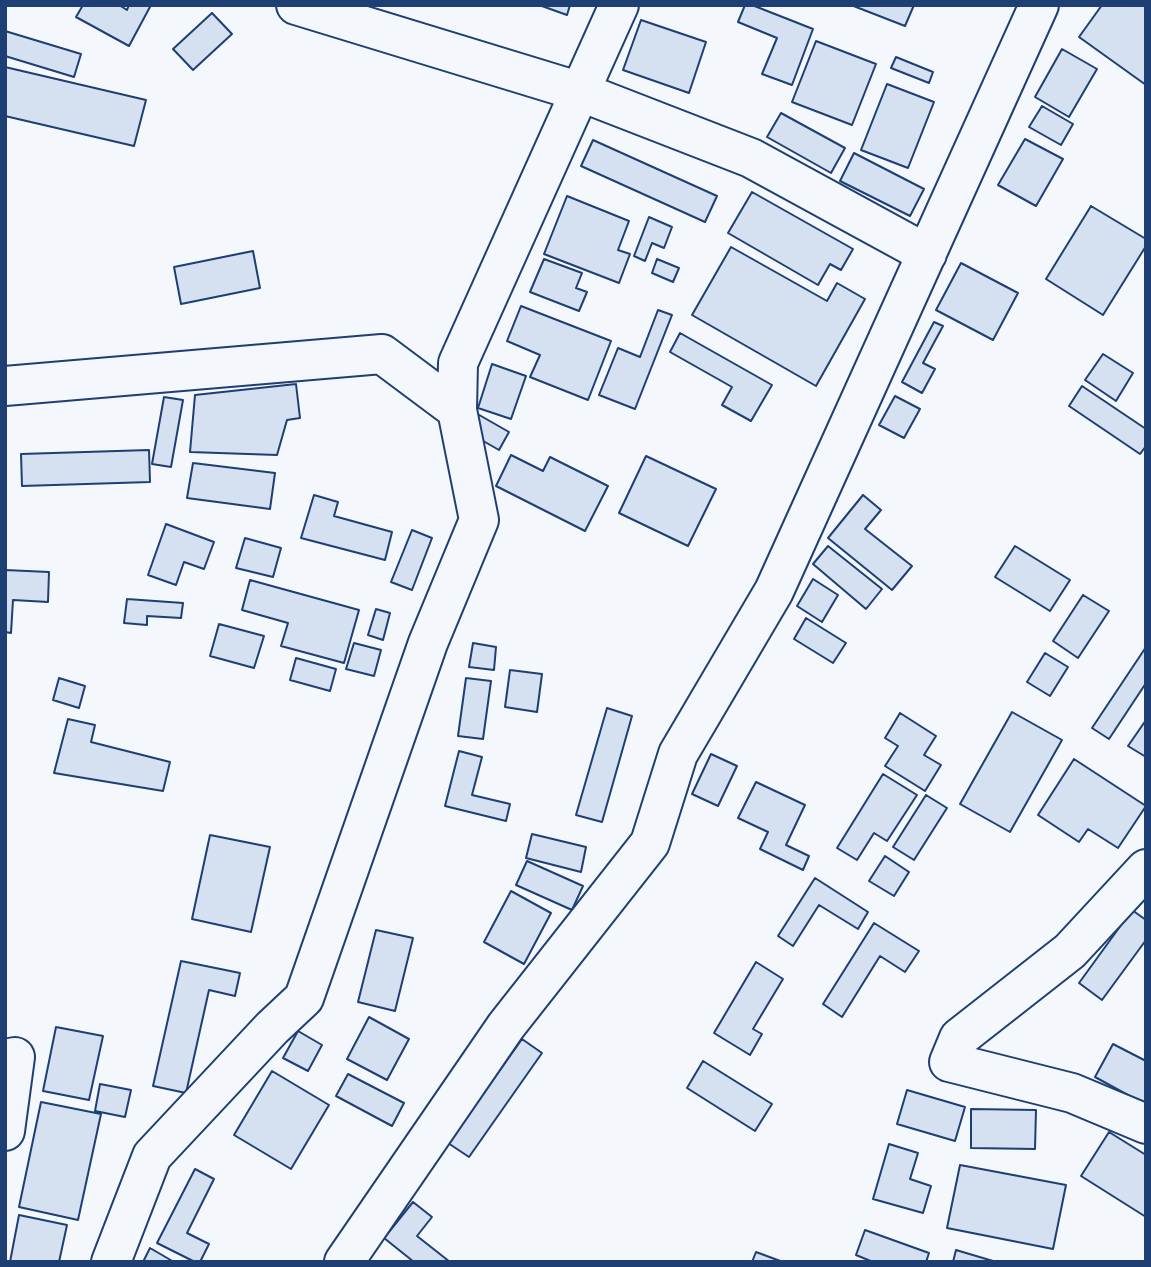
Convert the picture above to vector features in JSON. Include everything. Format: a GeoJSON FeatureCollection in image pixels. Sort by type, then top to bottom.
{"type":"FeatureCollection","features":[{"type":"Feature","properties":{"kind":"street"},"geometry":{"type":"LineString","coordinates":[[296,5],[581,92],[751,158],[928,254]]}},
{"type":"Feature","properties":{"kind":"street"},"geometry":{"type":"LineString","coordinates":[[111,1262],[152,1156],[272,1028],[304,998],[428,643],[479,520],[457,411],[458,363],[619,5]]}},
{"type":"Feature","properties":{"kind":"street"},"geometry":{"type":"LineString","coordinates":[[344,1262],[506,1026],[650,843],[678,754],[774,591],[1039,5]]}},
{"type":"Feature","properties":{"kind":"street"},"geometry":{"type":"LineString","coordinates":[[5,386],[382,355],[457,411]]}},
{"type":"Feature","properties":{"kind":"street"},"geometry":{"type":"LineString","coordinates":[[1146,869],[1070,951],[959,1038],[949,1062],[1072,1093],[1146,1124]]}},
{"type":"Feature","properties":{"kind":"street"},"geometry":{"type":"LineString","coordinates":[[5,1059],[15,1057],[5,1131]]}},
{"type":"Feature","properties":{"kind":"building"},"geometry":{"type":"Polygon","coordinates":[[[83,5],[119,5],[127,10],[129,5],[151,5],[129,46],[76,17],[83,5]]]}},
{"type":"Feature","properties":{"kind":"building"},"geometry":{"type":"Polygon","coordinates":[[[539,5],[570,5],[567,15],[539,5]]]}},
{"type":"Feature","properties":{"kind":"building"},"geometry":{"type":"Polygon","coordinates":[[[745,5],[752,5],[813,29],[792,85],[762,74],[777,38],[738,22],[745,5]]]}},
{"type":"Feature","properties":{"kind":"building"},"geometry":{"type":"Polygon","coordinates":[[[851,5],[914,5],[905,26],[851,5]]]}},
{"type":"Feature","properties":{"kind":"building"},"geometry":{"type":"Polygon","coordinates":[[[1102,5],[1146,5],[1146,85],[1079,37],[1102,5]]]}},
{"type":"Feature","properties":{"kind":"building"},"geometry":{"type":"Polygon","coordinates":[[[212,13],[232,34],[193,70],[173,49],[212,13]]]}},
{"type":"Feature","properties":{"kind":"building"},"geometry":{"type":"Polygon","coordinates":[[[641,20],[706,42],[689,93],[623,70],[641,20]]]}},
{"type":"Feature","properties":{"kind":"building"},"geometry":{"type":"Polygon","coordinates":[[[5,31],[81,54],[74,77],[5,56],[5,31]]]}},
{"type":"Feature","properties":{"kind":"building"},"geometry":{"type":"Polygon","coordinates":[[[816,41],[876,64],[852,125],[792,102],[816,41]]]}},
{"type":"Feature","properties":{"kind":"building"},"geometry":{"type":"Polygon","coordinates":[[[1062,49],[1097,69],[1069,117],[1035,97],[1062,49]]]}},
{"type":"Feature","properties":{"kind":"building"},"geometry":{"type":"Polygon","coordinates":[[[896,57],[933,72],[929,83],[891,68],[896,57]]]}},
{"type":"Feature","properties":{"kind":"building"},"geometry":{"type":"Polygon","coordinates":[[[5,67],[146,100],[134,146],[5,116],[5,67]]]}},
{"type":"Feature","properties":{"kind":"building"},"geometry":{"type":"Polygon","coordinates":[[[887,84],[934,102],[908,168],[861,150],[887,84]]]}},
{"type":"Feature","properties":{"kind":"building"},"geometry":{"type":"Polygon","coordinates":[[[1042,106],[1073,124],[1061,145],[1029,127],[1042,106]]]}},
{"type":"Feature","properties":{"kind":"building"},"geometry":{"type":"Polygon","coordinates":[[[781,113],[845,148],[831,173],[767,137],[781,113]]]}},
{"type":"Feature","properties":{"kind":"building"},"geometry":{"type":"Polygon","coordinates":[[[1025,139],[1063,159],[1036,206],[998,185],[1025,139]]]}},
{"type":"Feature","properties":{"kind":"building"},"geometry":{"type":"Polygon","coordinates":[[[593,140],[717,196],[705,222],[581,166],[593,140]]]}},
{"type":"Feature","properties":{"kind":"building"},"geometry":{"type":"Polygon","coordinates":[[[854,153],[924,189],[910,216],[840,181],[854,153]]]}},
{"type":"Feature","properties":{"kind":"building"},"geometry":{"type":"Polygon","coordinates":[[[752,192],[853,249],[841,270],[830,264],[818,285],[728,233],[752,192]]]}},
{"type":"Feature","properties":{"kind":"building"},"geometry":{"type":"Polygon","coordinates":[[[567,196],[629,221],[618,250],[630,254],[619,283],[544,254],[567,196]]]}},
{"type":"Feature","properties":{"kind":"building"},"geometry":{"type":"Polygon","coordinates":[[[1091,206],[1146,239],[1146,246],[1103,315],[1046,279],[1091,206]]]}},
{"type":"Feature","properties":{"kind":"building"},"geometry":{"type":"Polygon","coordinates":[[[649,217],[672,227],[664,248],[652,243],[645,261],[634,256],[649,217]]]}},
{"type":"Feature","properties":{"kind":"building"},"geometry":{"type":"Polygon","coordinates":[[[731,247],[827,301],[837,283],[865,299],[816,386],[692,315],[731,247]]]}},
{"type":"Feature","properties":{"kind":"building"},"geometry":{"type":"Polygon","coordinates":[[[253,251],[260,288],[181,304],[174,267],[253,251]]]}},
{"type":"Feature","properties":{"kind":"building"},"geometry":{"type":"Polygon","coordinates":[[[544,259],[582,273],[576,288],[587,292],[579,311],[530,292],[544,259]]]}},
{"type":"Feature","properties":{"kind":"building"},"geometry":{"type":"Polygon","coordinates":[[[657,259],[679,268],[673,282],[652,273],[657,259]]]}},
{"type":"Feature","properties":{"kind":"building"},"geometry":{"type":"Polygon","coordinates":[[[961,263],[1018,293],[993,340],[936,310],[961,263]]]}},
{"type":"Feature","properties":{"kind":"building"},"geometry":{"type":"Polygon","coordinates":[[[521,306],[611,341],[588,400],[530,377],[540,355],[507,341],[521,306]]]}},
{"type":"Feature","properties":{"kind":"building"},"geometry":{"type":"Polygon","coordinates":[[[658,310],[672,315],[635,409],[599,395],[618,348],[640,357],[658,310]]]}},
{"type":"Feature","properties":{"kind":"building"},"geometry":{"type":"Polygon","coordinates":[[[934,322],[943,326],[923,363],[935,369],[922,393],[902,382],[934,322]]]}},
{"type":"Feature","properties":{"kind":"building"},"geometry":{"type":"Polygon","coordinates":[[[680,333],[772,385],[751,421],[722,405],[732,387],[670,352],[680,333]]]}},
{"type":"Feature","properties":{"kind":"building"},"geometry":{"type":"Polygon","coordinates":[[[1103,354],[1133,373],[1116,401],[1085,380],[1103,354]]]}},
{"type":"Feature","properties":{"kind":"building"},"geometry":{"type":"Polygon","coordinates":[[[492,364],[526,376],[511,419],[478,408],[492,364]]]}},
{"type":"Feature","properties":{"kind":"building"},"geometry":{"type":"Polygon","coordinates":[[[296,384],[300,418],[287,420],[277,455],[190,452],[195,395],[296,384]]]}},
{"type":"Feature","properties":{"kind":"building"},"geometry":{"type":"Polygon","coordinates":[[[1082,386],[1146,429],[1146,446],[1140,454],[1069,406],[1082,386]]]}},
{"type":"Feature","properties":{"kind":"building"},"geometry":{"type":"Polygon","coordinates":[[[895,396],[920,409],[904,438],[879,425],[895,396]]]}},
{"type":"Feature","properties":{"kind":"building"},"geometry":{"type":"Polygon","coordinates":[[[164,397],[183,400],[171,467],[152,464],[164,397]]]}},
{"type":"Feature","properties":{"kind":"building"},"geometry":{"type":"Polygon","coordinates":[[[474,412],[509,432],[499,450],[464,430],[474,412]]]}},
{"type":"Feature","properties":{"kind":"building"},"geometry":{"type":"Polygon","coordinates":[[[149,450],[150,482],[22,486],[21,454],[149,450]]]}},
{"type":"Feature","properties":{"kind":"building"},"geometry":{"type":"Polygon","coordinates":[[[511,455],[543,471],[550,457],[608,486],[585,531],[496,486],[511,455]]]}},
{"type":"Feature","properties":{"kind":"building"},"geometry":{"type":"Polygon","coordinates":[[[646,456],[716,489],[688,546],[619,513],[646,456]]]}},
{"type":"Feature","properties":{"kind":"building"},"geometry":{"type":"Polygon","coordinates":[[[193,463],[275,473],[270,509],[187,498],[193,463]]]}},
{"type":"Feature","properties":{"kind":"building"},"geometry":{"type":"Polygon","coordinates":[[[314,495],[338,502],[334,516],[392,532],[385,560],[301,538],[314,495]]]}},
{"type":"Feature","properties":{"kind":"building"},"geometry":{"type":"Polygon","coordinates":[[[863,495],[881,510],[865,529],[912,566],[892,590],[828,538],[863,495]]]}},
{"type":"Feature","properties":{"kind":"building"},"geometry":{"type":"Polygon","coordinates":[[[166,524],[214,542],[204,569],[184,562],[176,585],[148,575],[166,524]]]}},
{"type":"Feature","properties":{"kind":"building"},"geometry":{"type":"Polygon","coordinates":[[[412,530],[432,538],[412,590],[391,582],[412,530]]]}},
{"type":"Feature","properties":{"kind":"building"},"geometry":{"type":"Polygon","coordinates":[[[245,538],[281,548],[273,577],[236,568],[245,538]]]}},
{"type":"Feature","properties":{"kind":"building"},"geometry":{"type":"Polygon","coordinates":[[[828,546],[882,589],[866,609],[813,564],[828,546]]]}},
{"type":"Feature","properties":{"kind":"building"},"geometry":{"type":"Polygon","coordinates":[[[1015,546],[1070,580],[1050,611],[995,577],[1015,546]]]}},
{"type":"Feature","properties":{"kind":"building"},"geometry":{"type":"Polygon","coordinates":[[[5,570],[49,572],[48,602],[13,600],[11,633],[5,632],[5,570]]]}},
{"type":"Feature","properties":{"kind":"building"},"geometry":{"type":"Polygon","coordinates":[[[813,579],[838,595],[822,622],[797,606],[813,579]]]}},
{"type":"Feature","properties":{"kind":"building"},"geometry":{"type":"Polygon","coordinates":[[[250,580],[359,610],[344,663],[281,646],[288,623],[242,610],[250,580]]]}},
{"type":"Feature","properties":{"kind":"building"},"geometry":{"type":"Polygon","coordinates":[[[1083,595],[1109,611],[1078,658],[1053,641],[1083,595]]]}},
{"type":"Feature","properties":{"kind":"building"},"geometry":{"type":"Polygon","coordinates":[[[127,599],[183,603],[181,618],[147,616],[147,625],[124,623],[127,599]]]}},
{"type":"Feature","properties":{"kind":"building"},"geometry":{"type":"Polygon","coordinates":[[[376,609],[390,613],[383,640],[368,635],[376,609]]]}},
{"type":"Feature","properties":{"kind":"building"},"geometry":{"type":"Polygon","coordinates":[[[806,618],[846,643],[833,663],[794,639],[806,618]]]}},
{"type":"Feature","properties":{"kind":"building"},"geometry":{"type":"Polygon","coordinates":[[[219,624],[264,636],[254,668],[210,656],[219,624]]]}},
{"type":"Feature","properties":{"kind":"building"},"geometry":{"type":"Polygon","coordinates":[[[354,643],[381,650],[374,676],[346,669],[354,643]]]}},
{"type":"Feature","properties":{"kind":"building"},"geometry":{"type":"Polygon","coordinates":[[[473,643],[496,647],[494,670],[469,667],[473,643]]]}},
{"type":"Feature","properties":{"kind":"building"},"geometry":{"type":"Polygon","coordinates":[[[1146,647],[1146,683],[1109,739],[1092,728],[1146,647]]]}},
{"type":"Feature","properties":{"kind":"building"},"geometry":{"type":"Polygon","coordinates":[[[1045,653],[1068,667],[1050,696],[1027,682],[1045,653]]]}},
{"type":"Feature","properties":{"kind":"building"},"geometry":{"type":"Polygon","coordinates":[[[296,658],[336,669],[330,691],[290,680],[296,658]]]}},
{"type":"Feature","properties":{"kind":"building"},"geometry":{"type":"Polygon","coordinates":[[[510,670],[542,674],[537,712],[505,707],[510,670]]]}},
{"type":"Feature","properties":{"kind":"building"},"geometry":{"type":"Polygon","coordinates":[[[59,678],[85,686],[79,708],[53,700],[59,678]]]}},
{"type":"Feature","properties":{"kind":"building"},"geometry":{"type":"Polygon","coordinates":[[[466,678],[491,681],[483,739],[458,736],[466,678]]]}},
{"type":"Feature","properties":{"kind":"building"},"geometry":{"type":"Polygon","coordinates":[[[607,708],[632,716],[602,822],[576,815],[607,708]]]}},
{"type":"Feature","properties":{"kind":"building"},"geometry":{"type":"Polygon","coordinates":[[[1012,712],[1062,740],[1010,832],[960,804],[1012,712]]]}},
{"type":"Feature","properties":{"kind":"building"},"geometry":{"type":"Polygon","coordinates":[[[900,713],[936,736],[924,755],[941,765],[925,791],[885,766],[898,746],[885,738],[900,713]]]}},
{"type":"Feature","properties":{"kind":"building"},"geometry":{"type":"Polygon","coordinates":[[[68,719],[95,725],[91,742],[170,762],[163,791],[54,773],[68,719]]]}},
{"type":"Feature","properties":{"kind":"building"},"geometry":{"type":"Polygon","coordinates":[[[1146,720],[1146,757],[1128,746],[1146,720]]]}},
{"type":"Feature","properties":{"kind":"building"},"geometry":{"type":"Polygon","coordinates":[[[459,751],[482,757],[472,795],[510,804],[506,821],[445,806],[459,751]]]}},
{"type":"Feature","properties":{"kind":"building"},"geometry":{"type":"Polygon","coordinates":[[[711,754],[737,766],[718,806],[692,794],[711,754]]]}},
{"type":"Feature","properties":{"kind":"building"},"geometry":{"type":"Polygon","coordinates":[[[1074,759],[1146,806],[1118,848],[1088,829],[1079,842],[1038,815],[1074,759]]]}},
{"type":"Feature","properties":{"kind":"building"},"geometry":{"type":"Polygon","coordinates":[[[883,774],[917,795],[887,841],[874,833],[857,860],[837,848],[883,774]]]}},
{"type":"Feature","properties":{"kind":"building"},"geometry":{"type":"Polygon","coordinates":[[[756,782],[805,805],[786,845],[809,856],[803,870],[760,849],[768,832],[738,818],[756,782]]]}},
{"type":"Feature","properties":{"kind":"building"},"geometry":{"type":"Polygon","coordinates":[[[926,795],[947,808],[914,860],[893,847],[926,795]]]}},
{"type":"Feature","properties":{"kind":"building"},"geometry":{"type":"Polygon","coordinates":[[[532,834],[586,847],[581,872],[526,858],[532,834]]]}},
{"type":"Feature","properties":{"kind":"building"},"geometry":{"type":"Polygon","coordinates":[[[210,835],[270,847],[251,932],[192,919],[210,835]]]}},
{"type":"Feature","properties":{"kind":"building"},"geometry":{"type":"Polygon","coordinates":[[[885,856],[909,872],[894,896],[869,881],[885,856]]]}},
{"type":"Feature","properties":{"kind":"building"},"geometry":{"type":"Polygon","coordinates":[[[527,861],[583,886],[572,910],[516,885],[527,861]]]}},
{"type":"Feature","properties":{"kind":"building"},"geometry":{"type":"Polygon","coordinates":[[[815,878],[868,912],[858,929],[819,905],[793,946],[778,936],[815,878]]]}},
{"type":"Feature","properties":{"kind":"building"},"geometry":{"type":"Polygon","coordinates":[[[511,891],[551,913],[524,964],[484,942],[511,891]]]}},
{"type":"Feature","properties":{"kind":"building"},"geometry":{"type":"Polygon","coordinates":[[[1132,910],[1146,920],[1146,940],[1102,1000],[1079,983],[1132,910]]]}},
{"type":"Feature","properties":{"kind":"building"},"geometry":{"type":"Polygon","coordinates":[[[874,923],[919,951],[905,972],[880,956],[842,1017],[823,1004],[874,923]]]}},
{"type":"Feature","properties":{"kind":"building"},"geometry":{"type":"Polygon","coordinates":[[[376,930],[413,938],[395,1011],[358,1002],[376,930]]]}},
{"type":"Feature","properties":{"kind":"building"},"geometry":{"type":"Polygon","coordinates":[[[181,961],[240,973],[235,996],[209,990],[186,1093],[153,1086],[181,961]]]}},
{"type":"Feature","properties":{"kind":"building"},"geometry":{"type":"Polygon","coordinates":[[[756,962],[783,979],[753,1029],[762,1034],[750,1055],[714,1033],[756,962]]]}},
{"type":"Feature","properties":{"kind":"building"},"geometry":{"type":"Polygon","coordinates":[[[369,1017],[409,1039],[387,1080],[347,1059],[369,1017]]]}},
{"type":"Feature","properties":{"kind":"building"},"geometry":{"type":"Polygon","coordinates":[[[56,1027],[103,1036],[89,1100],[43,1091],[56,1027]]]}},
{"type":"Feature","properties":{"kind":"building"},"geometry":{"type":"Polygon","coordinates":[[[298,1031],[322,1045],[308,1071],[283,1058],[298,1031]]]}},
{"type":"Feature","properties":{"kind":"building"},"geometry":{"type":"Polygon","coordinates":[[[522,1039],[542,1053],[469,1157],[448,1143],[522,1039]]]}},
{"type":"Feature","properties":{"kind":"building"},"geometry":{"type":"Polygon","coordinates":[[[1113,1044],[1146,1061],[1146,1105],[1095,1077],[1113,1044]]]}},
{"type":"Feature","properties":{"kind":"building"},"geometry":{"type":"Polygon","coordinates":[[[703,1061],[772,1104],[755,1131],[687,1088],[703,1061]]]}},
{"type":"Feature","properties":{"kind":"building"},"geometry":{"type":"Polygon","coordinates":[[[272,1071],[329,1105],[291,1169],[234,1135],[272,1071]]]}},
{"type":"Feature","properties":{"kind":"building"},"geometry":{"type":"Polygon","coordinates":[[[348,1074],[404,1103],[392,1126],[336,1096],[348,1074]]]}},
{"type":"Feature","properties":{"kind":"building"},"geometry":{"type":"Polygon","coordinates":[[[100,1084],[131,1090],[125,1117],[95,1111],[100,1084]]]}},
{"type":"Feature","properties":{"kind":"building"},"geometry":{"type":"Polygon","coordinates":[[[907,1090],[965,1107],[955,1141],[897,1124],[907,1090]]]}},
{"type":"Feature","properties":{"kind":"building"},"geometry":{"type":"Polygon","coordinates":[[[41,1102],[101,1114],[78,1220],[19,1207],[41,1102]]]}},
{"type":"Feature","properties":{"kind":"building"},"geometry":{"type":"Polygon","coordinates":[[[971,1109],[1036,1110],[1035,1149],[971,1148],[971,1109]]]}},
{"type":"Feature","properties":{"kind":"building"},"geometry":{"type":"Polygon","coordinates":[[[1109,1132],[1146,1155],[1146,1217],[1081,1176],[1109,1132]]]}},
{"type":"Feature","properties":{"kind":"building"},"geometry":{"type":"Polygon","coordinates":[[[889,1144],[918,1153],[910,1179],[931,1186],[923,1213],[873,1199],[889,1144]]]}},
{"type":"Feature","properties":{"kind":"building"},"geometry":{"type":"Polygon","coordinates":[[[960,1165],[1066,1185],[1053,1249],[947,1228],[960,1165]]]}},
{"type":"Feature","properties":{"kind":"building"},"geometry":{"type":"Polygon","coordinates":[[[195,1169],[214,1179],[187,1233],[209,1244],[200,1262],[157,1243],[195,1169]]]}},
{"type":"Feature","properties":{"kind":"building"},"geometry":{"type":"Polygon","coordinates":[[[413,1202],[432,1217],[417,1236],[450,1262],[414,1262],[384,1238],[413,1202]]]}},
{"type":"Feature","properties":{"kind":"building"},"geometry":{"type":"Polygon","coordinates":[[[19,1215],[67,1225],[59,1262],[10,1262],[19,1215]]]}},
{"type":"Feature","properties":{"kind":"building"},"geometry":{"type":"Polygon","coordinates":[[[865,1230],[929,1253],[926,1262],[873,1262],[856,1255],[865,1230]]]}},
{"type":"Feature","properties":{"kind":"building"},"geometry":{"type":"Polygon","coordinates":[[[150,1248],[174,1262],[143,1262],[150,1248]]]}},
{"type":"Feature","properties":{"kind":"building"},"geometry":{"type":"Polygon","coordinates":[[[956,1250],[993,1261],[993,1262],[953,1262],[956,1250]]]}},
{"type":"Feature","properties":{"kind":"building"},"geometry":{"type":"Polygon","coordinates":[[[756,1252],[783,1262],[752,1262],[756,1252]]]}}]}
